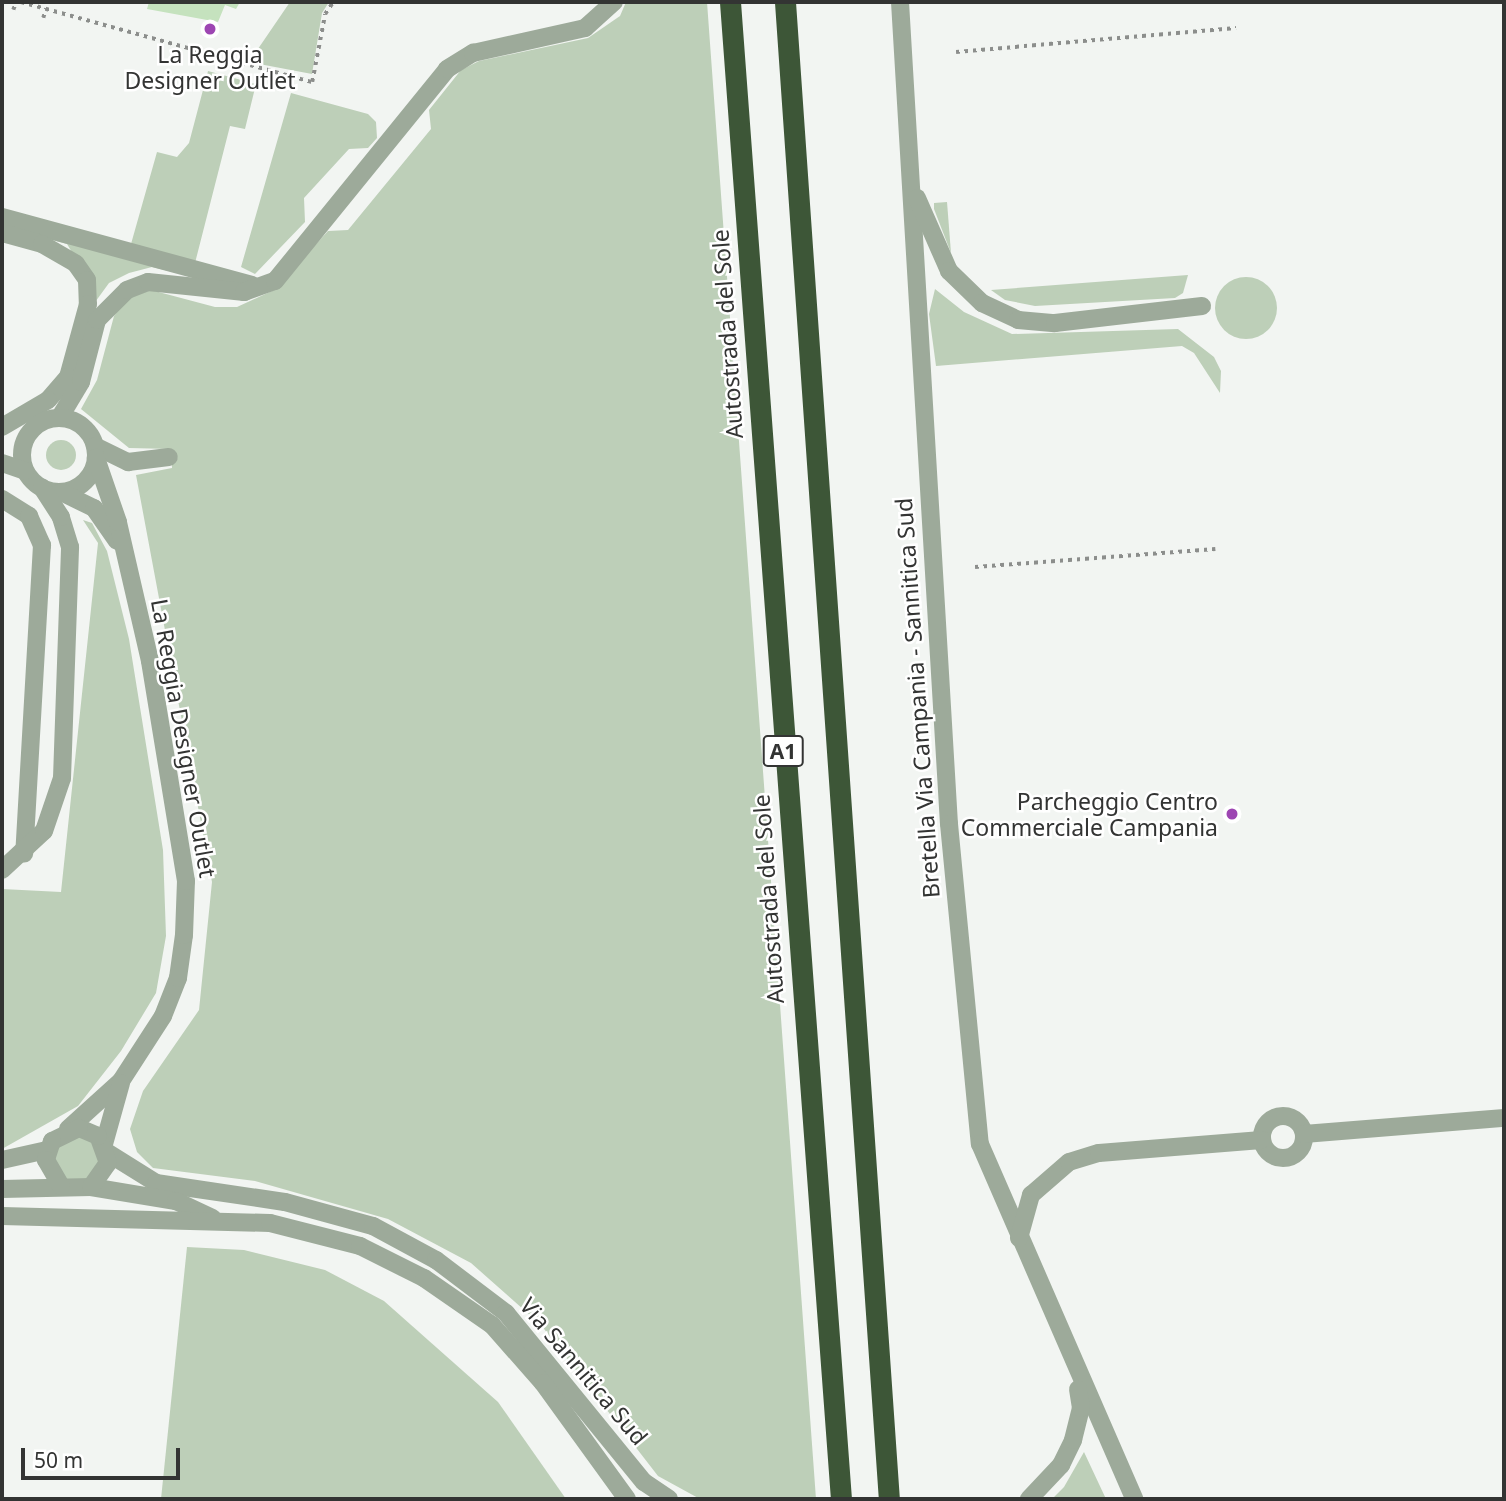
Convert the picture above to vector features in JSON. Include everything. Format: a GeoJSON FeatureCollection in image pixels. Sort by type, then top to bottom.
{"type":"FeatureCollection","features":[{"type":"Feature","properties":{"kind":"highway","name":"Autostrada del Sole"},"geometry":{"type":"LineString","coordinates":[[730,2],[841,1499]]}},
{"type":"Feature","properties":{"kind":"highway","name":"A1"},"geometry":{"type":"LineString","coordinates":[[785,2],[889,1499]]}},
{"type":"Feature","properties":{"kind":"street"},"geometry":{"type":"LineString","coordinates":[[60,417],[81,382],[105,306],[148,282],[244,292],[275,281],[447,69],[473,53],[585,28],[614,2]]}},
{"type":"Feature","properties":{"kind":"street","name":"Bretella Via Campania - Sannitica Sud"},"geometry":{"type":"LineString","coordinates":[[900,2],[949,824],[980,1143],[1076,1372]]}},
{"type":"Feature","properties":{"kind":"street"},"geometry":{"type":"LineString","coordinates":[[910,171],[922,216],[949,271],[982,303],[1018,320],[1055,323],[1202,306]]}},
{"type":"Feature","properties":{"kind":"street"},"geometry":{"type":"LineString","coordinates":[[2,217],[259,286]]}},
{"type":"Feature","properties":{"kind":"street"},"geometry":{"type":"LineString","coordinates":[[2,233],[42,244],[76,264],[87,280],[88,304],[68,377],[48,400],[2,427]]}},
{"type":"Feature","properties":{"kind":"street"},"geometry":{"type":"LineString","coordinates":[[25,471],[22,446],[36,425],[60,417],[83,426],[96,452],[87,480],[61,492],[42,488]]}},
{"type":"Feature","properties":{"kind":"street"},"geometry":{"type":"LineString","coordinates":[[2,434],[27,435]]}},
{"type":"Feature","properties":{"kind":"street"},"geometry":{"type":"LineString","coordinates":[[96,452],[128,462],[169,457]]}},
{"type":"Feature","properties":{"kind":"street","name":"La Reggia Designer Outlet"},"geometry":{"type":"LineString","coordinates":[[68,1129],[121,1081],[163,1016],[178,978],[186,881],[150,661],[96,452]]}},
{"type":"Feature","properties":{"kind":"street"},"geometry":{"type":"LineString","coordinates":[[2,463],[25,471],[42,488],[61,517],[70,547],[66,700],[58,801],[44,831],[24,853],[2,870]]}},
{"type":"Feature","properties":{"kind":"street","name":"La Reggia Designer Outlet"},"geometry":{"type":"LineString","coordinates":[[61,492],[94,508],[125,557]]}},
{"type":"Feature","properties":{"kind":"street"},"geometry":{"type":"LineString","coordinates":[[2,499],[29,516],[42,545],[24,853]]}},
{"type":"Feature","properties":{"kind":"street","name":"La Reggia Designer Outlet"},"geometry":{"type":"LineString","coordinates":[[106,1148],[121,1081]]}},
{"type":"Feature","properties":{"kind":"street"},"geometry":{"type":"LineString","coordinates":[[1283,1116],[1294,1119],[1304,1134],[1302,1148],[1284,1159],[1266,1151],[1261,1140],[1265,1126],[1283,1116]]}},
{"type":"Feature","properties":{"kind":"street"},"geometry":{"type":"LineString","coordinates":[[1304,1134],[1504,1118]]}},
{"type":"Feature","properties":{"kind":"street"},"geometry":{"type":"LineString","coordinates":[[2,1160],[47,1150],[68,1129]]}},
{"type":"Feature","properties":{"kind":"street","name":"Via Sannitica Sud"},"geometry":{"type":"LineString","coordinates":[[68,1129],[89,1130],[106,1148],[156,1183],[285,1202],[373,1226],[436,1260],[506,1312],[644,1482],[669,1499]]}},
{"type":"Feature","properties":{"kind":"street"},"geometry":{"type":"LineString","coordinates":[[1019,1238],[1031,1195],[1069,1162],[1099,1153],[1261,1140]]}},
{"type":"Feature","properties":{"kind":"street"},"geometry":{"type":"LineString","coordinates":[[91,1187],[105,1173],[106,1148]]}},
{"type":"Feature","properties":{"kind":"street"},"geometry":{"type":"LineString","coordinates":[[47,1150],[48,1170],[61,1186]]}},
{"type":"Feature","properties":{"kind":"street","name":"Via Sannitica Sud"},"geometry":{"type":"LineString","coordinates":[[2,1189],[91,1187],[176,1201],[216,1221]]}},
{"type":"Feature","properties":{"kind":"street","name":"Via Sannitica Sud"},"geometry":{"type":"LineString","coordinates":[[2,1216],[270,1223],[360,1246],[424,1278],[492,1325],[543,1383],[627,1499]]}},
{"type":"Feature","properties":{"kind":"street"},"geometry":{"type":"LineString","coordinates":[[1028,1499],[1061,1465],[1073,1440],[1081,1408],[1076,1372]]}},
{"type":"Feature","properties":{"kind":"street"},"geometry":{"type":"LineString","coordinates":[[1076,1372],[1134,1499]]}},
{"type":"Feature","properties":{"kind":"path"},"geometry":{"type":"LineString","coordinates":[[13,10],[20,2],[46,8],[312,82],[325,14],[333,2]]}},
{"type":"Feature","properties":{"kind":"path"},"geometry":{"type":"LineString","coordinates":[[43,18],[46,8]]}},
{"type":"Feature","properties":{"kind":"path"},"geometry":{"type":"LineString","coordinates":[[956,52],[1236,28]]}},
{"type":"Feature","properties":{"kind":"path"},"geometry":{"type":"LineString","coordinates":[[975,566],[1215,548]]}},
{"type":"Feature","properties":{"kind":"green space"},"geometry":{"type":"Polygon","coordinates":[[[290,2],[329,2],[322,13],[312,74],[249,62],[290,2]]]}},
{"type":"Feature","properties":{"kind":"green space"},"geometry":{"type":"Polygon","coordinates":[[[626,2],[707,2],[816,1499],[700,1499],[658,1476],[541,1325],[471,1263],[388,1219],[255,1181],[153,1168],[137,1152],[130,1129],[143,1091],[199,1010],[212,882],[136,475],[172,468],[171,449],[129,448],[81,409],[97,380],[114,316],[129,297],[151,290],[215,307],[237,307],[274,290],[328,231],[348,230],[431,129],[429,110],[461,70],[479,61],[588,38],[620,16],[626,2]]]}},
{"type":"Feature","properties":{"kind":"green space"},"geometry":{"type":"Polygon","coordinates":[[[208,71],[256,84],[245,129],[230,126],[195,263],[131,244],[157,152],[177,157],[189,143],[208,71]]]}},
{"type":"Feature","properties":{"kind":"green space"},"geometry":{"type":"Polygon","coordinates":[[[291,93],[368,114],[376,122],[377,138],[368,148],[349,149],[304,198],[305,222],[255,274],[241,267],[291,93]]]}},
{"type":"Feature","properties":{"kind":"green space"},"geometry":{"type":"Polygon","coordinates":[[[947,202],[951,253],[934,209],[934,203],[947,202]]]}},
{"type":"Feature","properties":{"kind":"green space"},"geometry":{"type":"Polygon","coordinates":[[[2,226],[177,273],[152,267],[129,273],[109,283],[93,305],[84,272],[67,244],[2,226]]]}},
{"type":"Feature","properties":{"kind":"green space"},"geometry":{"type":"Polygon","coordinates":[[[1188,275],[1183,293],[1175,298],[1035,306],[1005,300],[991,290],[1188,275]]]}},
{"type":"Feature","properties":{"kind":"green space"},"geometry":{"type":"Polygon","coordinates":[[[1240,277],[1252,277],[1268,286],[1275,296],[1275,320],[1268,330],[1252,339],[1240,339],[1229,334],[1220,325],[1215,314],[1215,302],[1220,291],[1229,282],[1240,277]]]}},
{"type":"Feature","properties":{"kind":"green space"},"geometry":{"type":"Polygon","coordinates":[[[935,289],[964,312],[1012,334],[1178,329],[1214,357],[1221,371],[1220,393],[1194,353],[1182,346],[936,366],[929,314],[935,289]]]}},
{"type":"Feature","properties":{"kind":"green space"},"geometry":{"type":"Polygon","coordinates":[[[61,440],[72,444],[76,455],[72,466],[61,470],[50,466],[46,455],[50,444],[61,440]]]}},
{"type":"Feature","properties":{"kind":"green space"},"geometry":{"type":"Polygon","coordinates":[[[83,520],[92,523],[107,551],[129,639],[163,850],[166,936],[156,993],[121,1051],[78,1106],[2,1149],[2,889],[61,892],[98,543],[83,520]]]}},
{"type":"Feature","properties":{"kind":"green space"},"geometry":{"type":"Polygon","coordinates":[[[88,1133],[103,1172],[71,1187],[49,1151],[88,1133]]]}},
{"type":"Feature","properties":{"kind":"green space"},"geometry":{"type":"Polygon","coordinates":[[[187,1247],[244,1250],[325,1270],[384,1301],[498,1402],[566,1499],[161,1499],[187,1247]]]}},
{"type":"Feature","properties":{"kind":"green space"},"geometry":{"type":"Polygon","coordinates":[[[1084,1452],[1106,1499],[1052,1499],[1064,1487],[1084,1452]]]}},
{"type":"Feature","properties":{"kind":"building"},"geometry":{"type":"Polygon","coordinates":[[[149,2],[240,2],[236,9],[225,5],[218,22],[147,9],[149,2]]]}},
{"type":"Feature","properties":{"kind":"place","name":"La Reggia Designer Outlet"},"geometry":{"type":"Point","coordinates":[210,29]}},
{"type":"Feature","properties":{"kind":"place","name":"Parcheggio Centro Commerciale Campania"},"geometry":{"type":"Point","coordinates":[1232,814]}}]}
